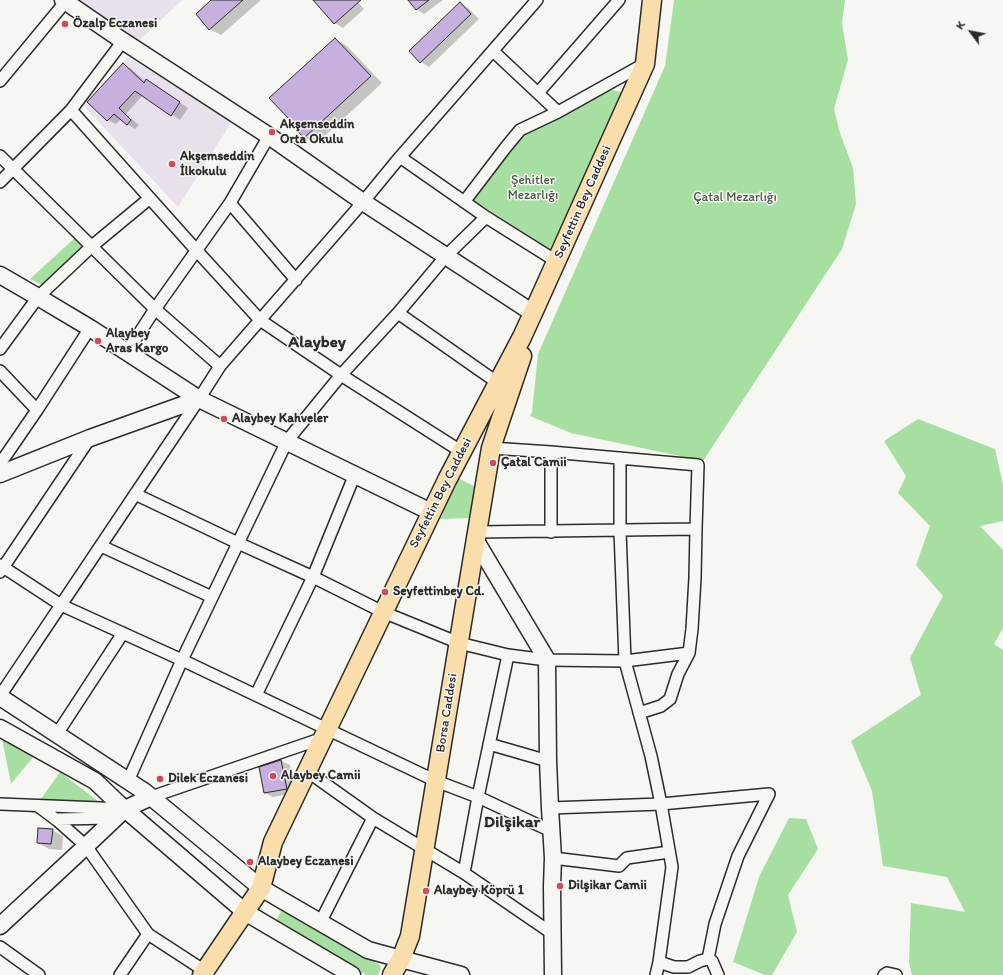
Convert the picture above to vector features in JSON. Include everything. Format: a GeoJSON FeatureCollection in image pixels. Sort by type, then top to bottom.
{"type":"FeatureCollection","features":[{"type":"Feature","properties":{"kind":"main road","name":"Seyfettin Bey Caddesi"},"geometry":{"type":"LineString","coordinates":[[649,62],[652,0]]}},
{"type":"Feature","properties":{"kind":"main road","name":"Seyfettin Bey Caddesi"},"geometry":{"type":"LineString","coordinates":[[206,974],[261,888],[273,842],[431,512],[465,446],[505,385],[525,346],[536,315],[559,263],[645,83],[660,0]]}},
{"type":"Feature","properties":{"kind":"main road","name":"Seyfettin Bey Caddesi"},"geometry":{"type":"LineString","coordinates":[[491,448],[505,385]]}},
{"type":"Feature","properties":{"kind":"main road"},"geometry":{"type":"LineString","coordinates":[[465,446],[476,437],[484,441],[491,448]]}},
{"type":"Feature","properties":{"kind":"main road","name":"Borsa Caddesi"},"geometry":{"type":"LineString","coordinates":[[392,975],[401,960],[410,936],[491,448]]}},
{"type":"Feature","properties":{"kind":"street"},"geometry":{"type":"LineString","coordinates":[[461,975],[368,950],[321,921],[261,888],[151,797],[0,696],[220,366],[537,0]]}},
{"type":"Feature","properties":{"kind":"street"},"geometry":{"type":"LineString","coordinates":[[538,93],[619,0]]}},
{"type":"Feature","properties":{"kind":"street"},"geometry":{"type":"LineString","coordinates":[[0,81],[65,1],[268,136],[363,202],[536,315]]}},
{"type":"Feature","properties":{"kind":"street"},"geometry":{"type":"LineString","coordinates":[[0,182],[70,110],[123,40]]}},
{"type":"Feature","properties":{"kind":"street"},"geometry":{"type":"LineString","coordinates":[[493,51],[558,112]]}},
{"type":"Feature","properties":{"kind":"street"},"geometry":{"type":"LineString","coordinates":[[464,202],[520,130],[558,112],[649,62]]}},
{"type":"Feature","properties":{"kind":"street"},"geometry":{"type":"LineString","coordinates":[[70,110],[260,320],[341,374],[465,446]]}},
{"type":"Feature","properties":{"kind":"street"},"geometry":{"type":"LineString","coordinates":[[127,352],[230,203],[268,136]]}},
{"type":"Feature","properties":{"kind":"street"},"geometry":{"type":"LineString","coordinates":[[0,156],[155,310],[220,366]]}},
{"type":"Feature","properties":{"kind":"street"},"geometry":{"type":"LineString","coordinates":[[400,157],[486,217],[559,263]]}},
{"type":"Feature","properties":{"kind":"street"},"geometry":{"type":"LineString","coordinates":[[0,349],[38,297],[92,246],[150,198]]}},
{"type":"Feature","properties":{"kind":"street"},"geometry":{"type":"LineString","coordinates":[[230,203],[296,280]]}},
{"type":"Feature","properties":{"kind":"street"},"geometry":{"type":"LineString","coordinates":[[128,781],[182,660],[286,441],[341,374],[398,313],[446,256],[486,217]]}},
{"type":"Feature","properties":{"kind":"street"},"geometry":{"type":"LineString","coordinates":[[0,275],[90,328],[199,399],[431,512]]}},
{"type":"Feature","properties":{"kind":"street"},"geometry":{"type":"LineString","coordinates":[[398,313],[505,385]]}},
{"type":"Feature","properties":{"kind":"street"},"geometry":{"type":"LineString","coordinates":[[0,464],[90,328]]}},
{"type":"Feature","properties":{"kind":"street"},"geometry":{"type":"LineString","coordinates":[[0,371],[37,410]]}},
{"type":"Feature","properties":{"kind":"street"},"geometry":{"type":"LineString","coordinates":[[0,474],[90,438],[199,399]]}},
{"type":"Feature","properties":{"kind":"street"},"geometry":{"type":"LineString","coordinates":[[90,438],[1,568],[61,605],[256,695],[325,734],[478,797],[551,831]]}},
{"type":"Feature","properties":{"kind":"street"},"geometry":{"type":"LineString","coordinates":[[491,448],[698,465],[696,578],[689,653],[678,674],[670,699],[661,706],[639,713]]}},
{"type":"Feature","properties":{"kind":"street"},"geometry":{"type":"LineString","coordinates":[[551,452],[551,532]]}},
{"type":"Feature","properties":{"kind":"street"},"geometry":{"type":"LineString","coordinates":[[620,458],[620,531],[625,661],[651,756],[672,867],[656,975]]}},
{"type":"Feature","properties":{"kind":"street"},"geometry":{"type":"LineString","coordinates":[[256,695],[313,576],[355,474]]}},
{"type":"Feature","properties":{"kind":"street"},"geometry":{"type":"LineString","coordinates":[[135,494],[238,543],[313,576],[383,612],[459,644],[508,655],[547,660],[625,661],[689,653]]}},
{"type":"Feature","properties":{"kind":"street"},"geometry":{"type":"LineString","coordinates":[[553,975],[553,858],[548,760],[547,660],[476,537],[551,532],[696,529]]}},
{"type":"Feature","properties":{"kind":"street"},"geometry":{"type":"LineString","coordinates":[[101,546],[212,597]]}},
{"type":"Feature","properties":{"kind":"street"},"geometry":{"type":"LineString","coordinates":[[57,734],[123,633]]}},
{"type":"Feature","properties":{"kind":"street"},"geometry":{"type":"LineString","coordinates":[[464,873],[478,797],[508,655]]}},
{"type":"Feature","properties":{"kind":"street"},"geometry":{"type":"LineString","coordinates":[[0,728],[95,781],[120,814],[245,912],[352,975]]}},
{"type":"Feature","properties":{"kind":"street"},"geometry":{"type":"LineString","coordinates":[[0,926],[120,814],[151,797],[325,734]]}},
{"type":"Feature","properties":{"kind":"street"},"geometry":{"type":"LineString","coordinates":[[489,744],[548,760]]}},
{"type":"Feature","properties":{"kind":"street"},"geometry":{"type":"LineString","coordinates":[[307,771],[373,818],[464,873],[553,934]]}},
{"type":"Feature","properties":{"kind":"street"},"geometry":{"type":"LineString","coordinates":[[550,808],[661,804],[769,794],[738,856],[714,924],[708,959]]}},
{"type":"Feature","properties":{"kind":"street"},"geometry":{"type":"LineString","coordinates":[[0,804],[120,814]]}},
{"type":"Feature","properties":{"kind":"street"},"geometry":{"type":"LineString","coordinates":[[38,806],[56,819],[86,846],[148,934],[206,974]]}},
{"type":"Feature","properties":{"kind":"street"},"geometry":{"type":"LineString","coordinates":[[56,819],[120,814]]}},
{"type":"Feature","properties":{"kind":"street"},"geometry":{"type":"LineString","coordinates":[[321,921],[373,818]]}},
{"type":"Feature","properties":{"kind":"street"},"geometry":{"type":"LineString","coordinates":[[553,858],[619,866],[627,858],[669,852]]}},
{"type":"Feature","properties":{"kind":"street"},"geometry":{"type":"LineString","coordinates":[[120,975],[148,934]]}},
{"type":"Feature","properties":{"kind":"street"},"geometry":{"type":"LineString","coordinates":[[0,947],[39,975]]}},
{"type":"Feature","properties":{"kind":"street"},"geometry":{"type":"LineString","coordinates":[[659,962],[674,967],[688,967],[708,959]]}},
{"type":"Feature","properties":{"kind":"street"},"geometry":{"type":"LineString","coordinates":[[708,959],[712,961],[718,975]]}},
{"type":"Feature","properties":{"kind":"street"},"geometry":{"type":"LineString","coordinates":[[884,975],[887,972],[896,975]]}},
{"type":"Feature","properties":{"kind":"shaded area"},"geometry":{"type":"Polygon","coordinates":[[[75,0],[182,0],[138,42],[75,0]]]}},
{"type":"Feature","properties":{"kind":"shaded area","name":"Akşemseddin İlkokulu"},"geometry":{"type":"Polygon","coordinates":[[[128,57],[232,121],[178,207],[83,105],[128,57]]]}},
{"type":"Feature","properties":{"kind":"green space","name":"Çatal Mezarlığı"},"geometry":{"type":"Polygon","coordinates":[[[674,0],[845,0],[842,23],[848,60],[834,109],[840,133],[853,168],[856,204],[842,249],[703,461],[571,433],[530,416],[532,412],[538,354],[665,66],[674,0]]]}},
{"type":"Feature","properties":{"kind":"green space","name":"Şehitler Mezarlığı"},"geometry":{"type":"Polygon","coordinates":[[[612,90],[626,93],[550,249],[472,199],[522,135],[612,90]]]}},
{"type":"Feature","properties":{"kind":"green space"},"geometry":{"type":"Polygon","coordinates":[[[78,235],[87,245],[44,286],[30,279],[78,235]]]}},
{"type":"Feature","properties":{"kind":"green space"},"geometry":{"type":"Polygon","coordinates":[[[918,419],[995,449],[1003,485],[1003,521],[980,526],[1003,550],[1003,628],[994,644],[1003,650],[1003,975],[912,975],[909,962],[911,903],[965,912],[947,877],[883,866],[872,791],[851,741],[921,695],[910,658],[943,596],[916,565],[930,526],[898,493],[906,476],[884,441],[918,419]]]}},
{"type":"Feature","properties":{"kind":"green space"},"geometry":{"type":"Polygon","coordinates":[[[458,478],[476,487],[471,518],[440,519],[458,478]]]}},
{"type":"Feature","properties":{"kind":"green space"},"geometry":{"type":"Polygon","coordinates":[[[0,729],[39,750],[11,784],[0,729]]]}},
{"type":"Feature","properties":{"kind":"green space"},"geometry":{"type":"Polygon","coordinates":[[[60,772],[111,811],[109,816],[31,813],[60,772]]]}},
{"type":"Feature","properties":{"kind":"green space"},"geometry":{"type":"Polygon","coordinates":[[[789,818],[806,819],[818,849],[788,895],[797,932],[772,975],[765,975],[733,962],[759,877],[789,818]]]}},
{"type":"Feature","properties":{"kind":"green space"},"geometry":{"type":"Polygon","coordinates":[[[284,910],[380,965],[381,969],[378,975],[366,975],[278,921],[277,919],[281,911],[284,910]]]}},
{"type":"Feature","properties":{"kind":"building"},"geometry":{"type":"Polygon","coordinates":[[[211,0],[243,0],[209,30],[196,14],[211,0]]]}},
{"type":"Feature","properties":{"kind":"building"},"geometry":{"type":"Polygon","coordinates":[[[313,0],[361,0],[334,24],[313,0]]]}},
{"type":"Feature","properties":{"kind":"building"},"geometry":{"type":"Polygon","coordinates":[[[408,0],[429,0],[416,10],[408,0]]]}},
{"type":"Feature","properties":{"kind":"building"},"geometry":{"type":"Polygon","coordinates":[[[460,2],[471,14],[420,63],[409,51],[460,2]]]}},
{"type":"Feature","properties":{"kind":"building"},"geometry":{"type":"Polygon","coordinates":[[[335,38],[371,76],[304,138],[288,121],[290,120],[269,98],[335,38]]]}},
{"type":"Feature","properties":{"kind":"building"},"geometry":{"type":"Polygon","coordinates":[[[123,63],[144,83],[146,79],[180,102],[171,116],[135,91],[119,108],[131,120],[127,125],[114,114],[107,121],[87,102],[123,63]]]}},
{"type":"Feature","properties":{"kind":"building","name":"Alaybey Camii"},"geometry":{"type":"Polygon","coordinates":[[[281,760],[287,789],[264,793],[259,767],[281,760]]]}},
{"type":"Feature","properties":{"kind":"building"},"geometry":{"type":"Polygon","coordinates":[[[38,828],[53,829],[51,844],[37,843],[38,828]]]}},
{"type":"Feature","properties":{"kind":"place","name":"Özalp Eczanesi"},"geometry":{"type":"Point","coordinates":[65,24]}},
{"type":"Feature","properties":{"kind":"place","name":"Akşemseddin Orta Okulu"},"geometry":{"type":"Point","coordinates":[272,132]}},
{"type":"Feature","properties":{"kind":"place","name":"Akşemseddin İlkokulu"},"geometry":{"type":"Point","coordinates":[172,164]}},
{"type":"Feature","properties":{"kind":"place","name":"Alaybey Aras Kargo"},"geometry":{"type":"Point","coordinates":[98,341]}},
{"type":"Feature","properties":{"kind":"place","name":"Alaybey Kahveler"},"geometry":{"type":"Point","coordinates":[224,419]}},
{"type":"Feature","properties":{"kind":"place","name":"Çatal Camii"},"geometry":{"type":"Point","coordinates":[493,463]}},
{"type":"Feature","properties":{"kind":"place","name":"Seyfettinbey Cd."},"geometry":{"type":"Point","coordinates":[385,592]}},
{"type":"Feature","properties":{"kind":"place","name":"Alaybey Camii"},"geometry":{"type":"Point","coordinates":[273,776]}},
{"type":"Feature","properties":{"kind":"place","name":"Dilek Eczanesi"},"geometry":{"type":"Point","coordinates":[160,779]}},
{"type":"Feature","properties":{"kind":"place","name":"Alaybey Eczanesi"},"geometry":{"type":"Point","coordinates":[250,862]}},
{"type":"Feature","properties":{"kind":"place","name":"Dilşikar Camii"},"geometry":{"type":"Point","coordinates":[560,886]}},
{"type":"Feature","properties":{"kind":"place","name":"Alaybey Köprü 1"},"geometry":{"type":"Point","coordinates":[426,891]}},
{"type":"Feature","properties":{"kind":"district","name":"Alaybey"},"geometry":{"type":"Point","coordinates":[317,343]}},
{"type":"Feature","properties":{"kind":"district","name":"Dilşikar"},"geometry":{"type":"Point","coordinates":[512,823]}}]}
